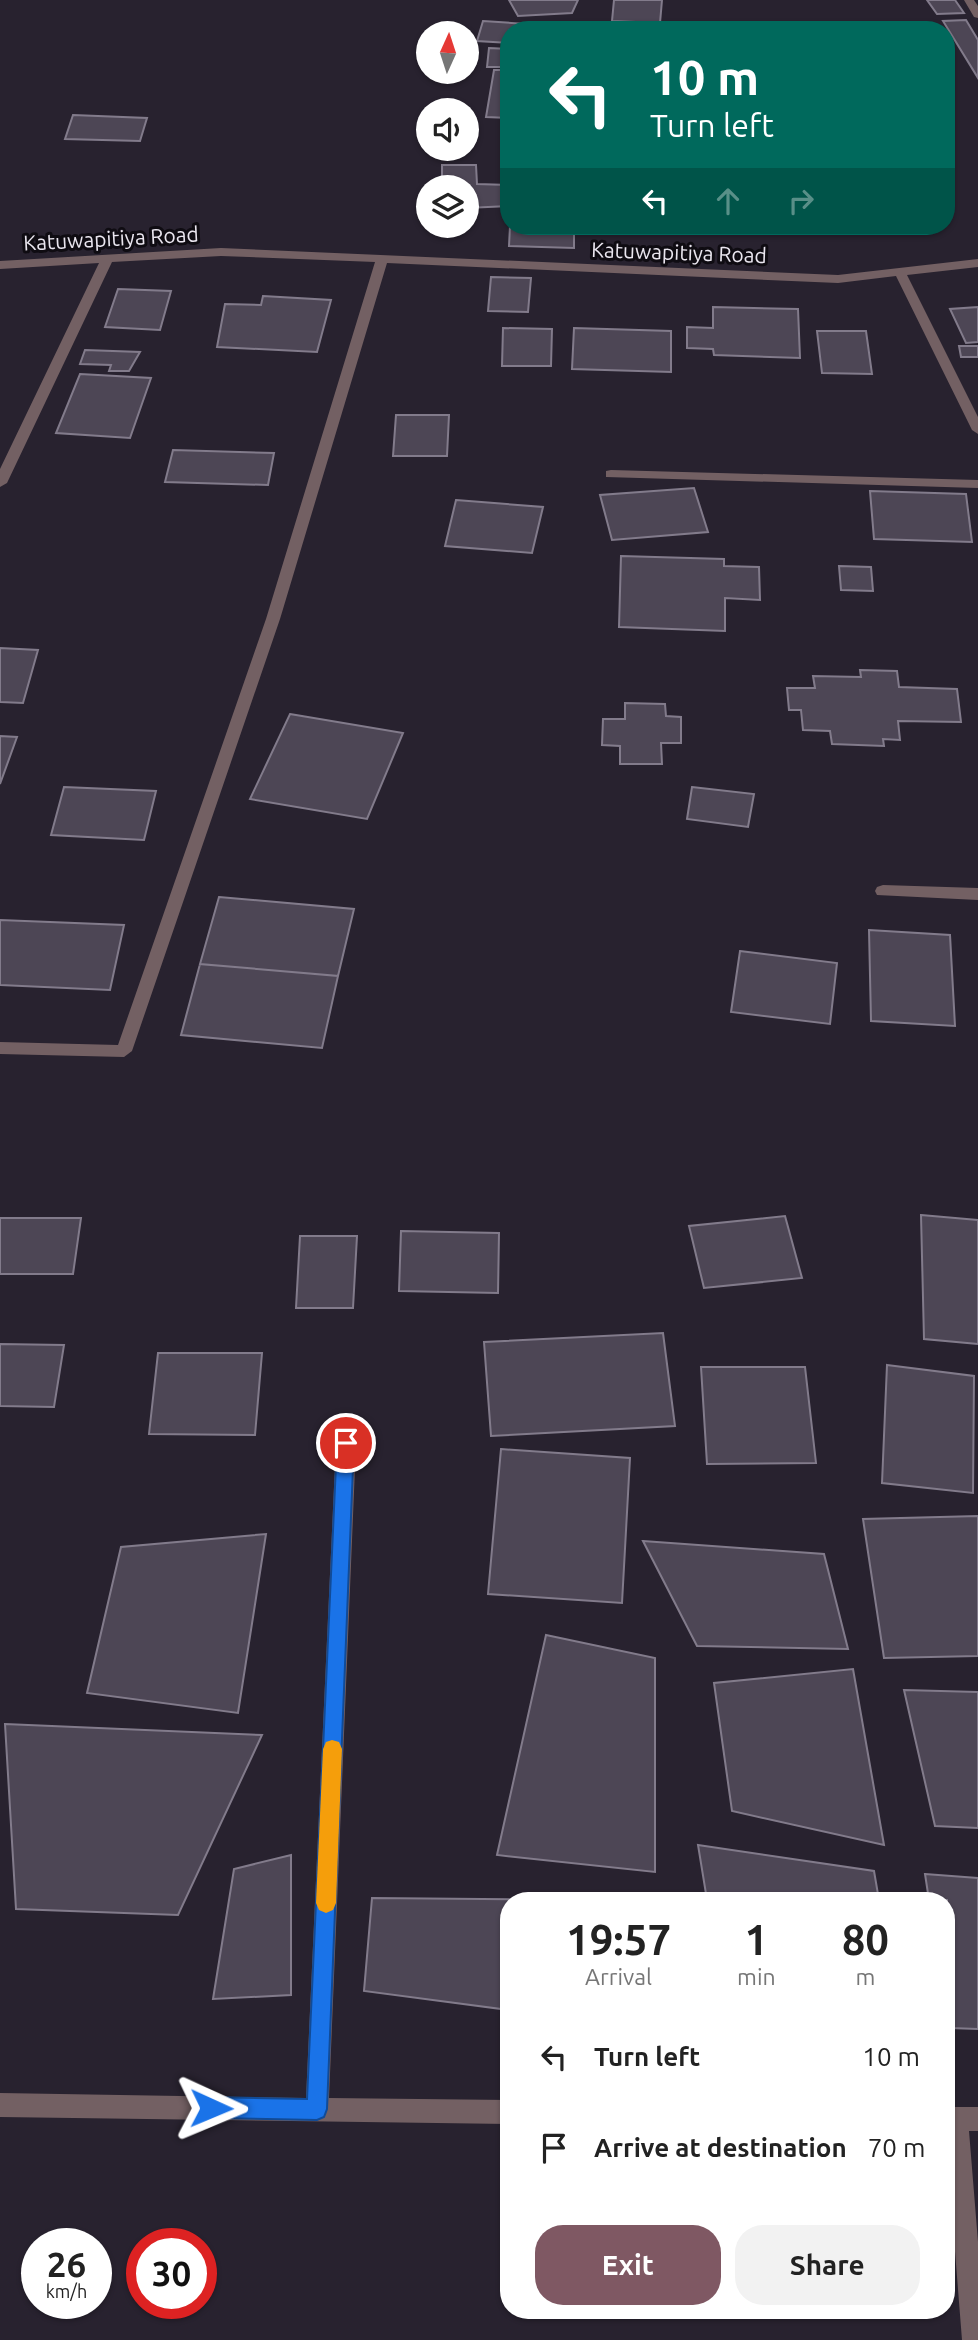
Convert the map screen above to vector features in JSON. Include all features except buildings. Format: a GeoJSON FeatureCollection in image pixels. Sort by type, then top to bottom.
{"type":"FeatureCollection","features":[{"type":"Feature","properties":{"kind":"street"},"geometry":{"type":"LineString","coordinates":[[969,0],[978,15]]}},
{"type":"Feature","properties":{"kind":"street","name":"Katuwapitiya Road"},"geometry":{"type":"LineString","coordinates":[[0,265],[221,252],[838,279],[978,263]]}},
{"type":"Feature","properties":{"kind":"street"},"geometry":{"type":"LineString","coordinates":[[0,483],[107,259]]}},
{"type":"Feature","properties":{"kind":"street"},"geometry":{"type":"LineString","coordinates":[[0,1048],[124,1051],[273,619],[382,259]]}},
{"type":"Feature","properties":{"kind":"street"},"geometry":{"type":"LineString","coordinates":[[900,272],[978,430]]}},
{"type":"Feature","properties":{"kind":"street"},"geometry":{"type":"LineString","coordinates":[[611,474],[978,484]]}},
{"type":"Feature","properties":{"kind":"street"},"geometry":{"type":"LineString","coordinates":[[883,891],[978,894]]}},
{"type":"Feature","properties":{"kind":"street"},"geometry":{"type":"LineString","coordinates":[[317,2109],[346,1443]]}},
{"type":"Feature","properties":{"kind":"street"},"geometry":{"type":"LineString","coordinates":[[0,2105],[500,2112]]}},
{"type":"Feature","properties":{"kind":"street"},"geometry":{"type":"LineString","coordinates":[[960,2119],[974,2340]]}},
{"type":"Feature","properties":{"kind":"slow traffic"},"geometry":{"type":"LineString","coordinates":[[326,1903],[332,1749]]}},
{"type":"Feature","properties":{"kind":"route"},"geometry":{"type":"LineString","coordinates":[[211,2108],[317,2109],[346,1443]]}}]}
